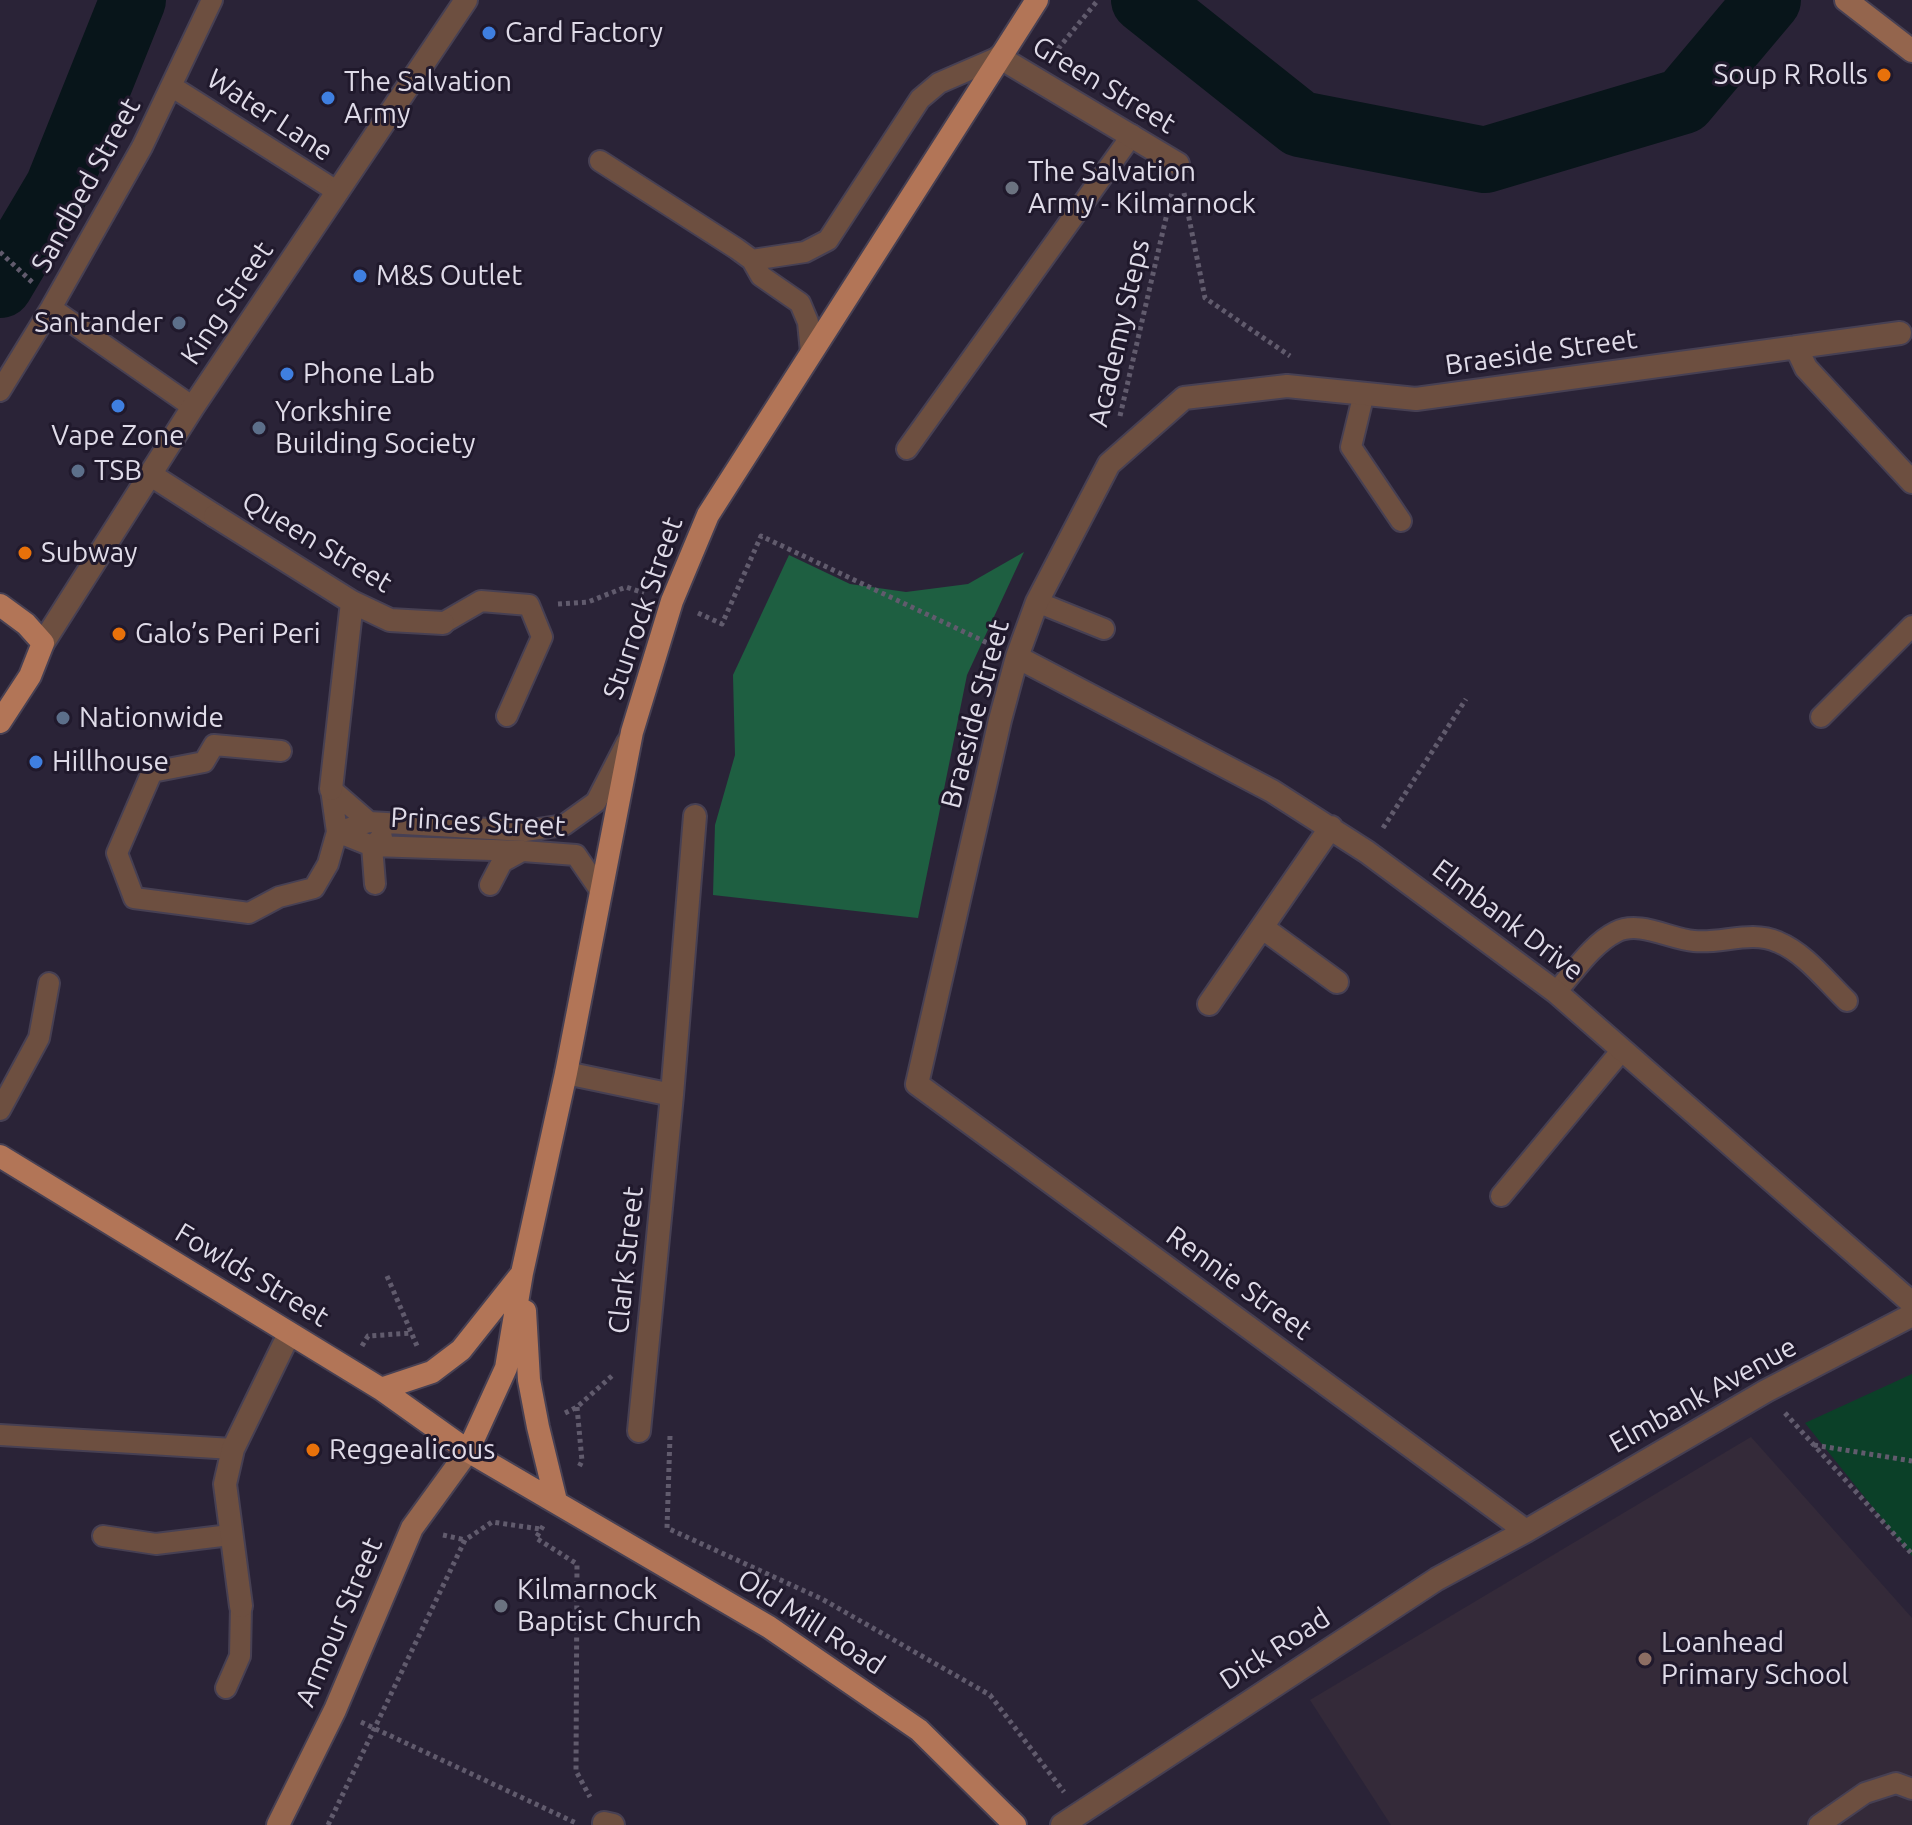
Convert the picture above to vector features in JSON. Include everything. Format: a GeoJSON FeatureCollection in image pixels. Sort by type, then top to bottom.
{"type":"FeatureCollection","features":[{"type":"Feature","properties":{"kind":"main road","name":"Sturrock Street"},"geometry":{"type":"LineString","coordinates":[[468,1451],[506,1368],[522,1273],[566,1073],[632,732],[672,601],[708,515],[1037,0]]}},
{"type":"Feature","properties":{"kind":"main road"},"geometry":{"type":"LineString","coordinates":[[1846,0],[1906,46]]}},
{"type":"Feature","properties":{"kind":"main road"},"geometry":{"type":"LineString","coordinates":[[0,605],[26,624],[43,643],[30,676],[0,722]]}},
{"type":"Feature","properties":{"kind":"main road","name":"Fowlds Street"},"geometry":{"type":"LineString","coordinates":[[0,1156],[381,1389],[468,1451]]}},
{"type":"Feature","properties":{"kind":"main road","name":"Sturrock Street"},"geometry":{"type":"LineString","coordinates":[[381,1389],[432,1372],[461,1350],[522,1273]]}},
{"type":"Feature","properties":{"kind":"main road","name":"Sturrock Street"},"geometry":{"type":"LineString","coordinates":[[522,1273],[529,1380],[556,1501]]}},
{"type":"Feature","properties":{"kind":"main road","name":"Old Mill Road"},"geometry":{"type":"LineString","coordinates":[[468,1451],[769,1627],[919,1730],[1015,1825]]}},
{"type":"Feature","properties":{"kind":"main road","name":"Armour Street"},"geometry":{"type":"LineString","coordinates":[[278,1825],[335,1710],[412,1528],[468,1451]]}},
{"type":"Feature","properties":{"kind":"street","name":"King Street"},"geometry":{"type":"LineString","coordinates":[[43,643],[193,407],[466,0]]}},
{"type":"Feature","properties":{"kind":"street","name":"Green Street"},"geometry":{"type":"LineString","coordinates":[[999,57],[1178,164]]}},
{"type":"Feature","properties":{"kind":"street","name":"Braeside Street"},"geometry":{"type":"LineString","coordinates":[[917,1084],[1000,720],[1017,657],[1037,602],[1109,464],[1184,398],[1287,386],[1416,399],[1900,333]]}},
{"type":"Feature","properties":{"kind":"street"},"geometry":{"type":"LineString","coordinates":[[1796,347],[1806,368],[1912,482]]}},
{"type":"Feature","properties":{"kind":"street","name":"Queen Street"},"geometry":{"type":"LineString","coordinates":[[151,475],[352,602],[390,620],[443,623]]}},
{"type":"Feature","properties":{"kind":"street"},"geometry":{"type":"LineString","coordinates":[[331,789],[352,602]]}},
{"type":"Feature","properties":{"kind":"street","name":"Elmbank Drive"},"geometry":{"type":"LineString","coordinates":[[1017,657],[1272,791],[1331,827],[1556,992],[1912,1303]]}},
{"type":"Feature","properties":{"kind":"street","name":"Clark Street"},"geometry":{"type":"LineString","coordinates":[[639,1431],[695,816]]}},
{"type":"Feature","properties":{"kind":"street"},"geometry":{"type":"LineString","coordinates":[[1209,1004],[1331,827]]}},
{"type":"Feature","properties":{"kind":"street"},"geometry":{"type":"LineString","coordinates":[[1263,928],[1337,982]]}},
{"type":"Feature","properties":{"kind":"street"},"geometry":{"type":"LineString","coordinates":[[566,1073],[672,1095]]}},
{"type":"Feature","properties":{"kind":"street","name":"Rennie Street"},"geometry":{"type":"LineString","coordinates":[[917,1084],[1526,1531]]}},
{"type":"Feature","properties":{"kind":"street","name":"Elmbank Avenue"},"geometry":{"type":"LineString","coordinates":[[1526,1531],[1766,1391],[1912,1315]]}},
{"type":"Feature","properties":{"kind":"street"},"geometry":{"type":"LineString","coordinates":[[241,1606],[225,1484],[233,1449],[289,1334]]}},
{"type":"Feature","properties":{"kind":"street","name":"Dick Road"},"geometry":{"type":"LineString","coordinates":[[1071,1819],[1437,1579],[1526,1531]]}},
{"type":"Feature","properties":{"kind":"lane","name":"Sandbed Street"},"geometry":{"type":"LineString","coordinates":[[0,391],[142,147],[212,0]]}},
{"type":"Feature","properties":{"kind":"lane"},"geometry":{"type":"LineString","coordinates":[[752,260],[805,252],[828,240],[920,99],[939,83],[999,57]]}},
{"type":"Feature","properties":{"kind":"lane","name":"Water Lane"},"geometry":{"type":"LineString","coordinates":[[171,86],[338,192]]}},
{"type":"Feature","properties":{"kind":"lane"},"geometry":{"type":"LineString","coordinates":[[907,449],[1132,135]]}},
{"type":"Feature","properties":{"kind":"lane"},"geometry":{"type":"LineString","coordinates":[[600,161],[752,260],[761,276],[800,303],[808,322],[811,352]]}},
{"type":"Feature","properties":{"kind":"lane"},"geometry":{"type":"LineString","coordinates":[[50,301],[193,407]]}},
{"type":"Feature","properties":{"kind":"lane"},"geometry":{"type":"LineString","coordinates":[[1364,393],[1351,447],[1401,521]]}},
{"type":"Feature","properties":{"kind":"lane","name":"Queen Street"},"geometry":{"type":"LineString","coordinates":[[443,623],[481,601],[529,605]]}},
{"type":"Feature","properties":{"kind":"lane"},"geometry":{"type":"LineString","coordinates":[[1037,602],[1104,629]]}},
{"type":"Feature","properties":{"kind":"lane"},"geometry":{"type":"LineString","coordinates":[[507,716],[542,637],[529,605]]}},
{"type":"Feature","properties":{"kind":"lane"},"geometry":{"type":"LineString","coordinates":[[1821,717],[1912,626]]}},
{"type":"Feature","properties":{"kind":"lane","name":"Princes Street"},"geometry":{"type":"LineString","coordinates":[[337,832],[369,822],[525,831],[564,825],[596,802],[632,732]]}},
{"type":"Feature","properties":{"kind":"lane"},"geometry":{"type":"LineString","coordinates":[[281,751],[214,745],[204,762],[152,772],[117,853],[134,898],[249,913],[279,897],[314,888],[328,864],[337,832],[331,789]]}},
{"type":"Feature","properties":{"kind":"lane","name":"Princes Street"},"geometry":{"type":"LineString","coordinates":[[331,789],[369,822]]}},
{"type":"Feature","properties":{"kind":"lane"},"geometry":{"type":"LineString","coordinates":[[375,884],[372,846],[397,823]]}},
{"type":"Feature","properties":{"kind":"lane","name":"Princes Street"},"geometry":{"type":"LineString","coordinates":[[337,832],[372,846],[576,855],[600,890]]}},
{"type":"Feature","properties":{"kind":"lane"},"geometry":{"type":"LineString","coordinates":[[490,885],[502,862],[523,851]]}},
{"type":"Feature","properties":{"kind":"lane"},"geometry":{"type":"LineString","coordinates":[[1556,992],[1595,949],[1618,930],[1637,928],[1691,941],[1713,942],[1757,936],[1778,942],[1799,954],[1847,1001]]}},
{"type":"Feature","properties":{"kind":"lane"},"geometry":{"type":"LineString","coordinates":[[0,1110],[39,1038],[49,983]]}},
{"type":"Feature","properties":{"kind":"lane"},"geometry":{"type":"LineString","coordinates":[[1501,1196],[1622,1050]]}},
{"type":"Feature","properties":{"kind":"lane"},"geometry":{"type":"LineString","coordinates":[[0,1435],[233,1449]]}},
{"type":"Feature","properties":{"kind":"lane"},"geometry":{"type":"LineString","coordinates":[[103,1536],[156,1544],[230,1535]]}},
{"type":"Feature","properties":{"kind":"lane"},"geometry":{"type":"LineString","coordinates":[[226,1688],[240,1656],[241,1606]]}},
{"type":"Feature","properties":{"kind":"lane"},"geometry":{"type":"LineString","coordinates":[[1819,1825],[1865,1793],[1896,1783],[1912,1789]]}},
{"type":"Feature","properties":{"kind":"path"},"geometry":{"type":"LineString","coordinates":[[1034,78],[1098,0]]}},
{"type":"Feature","properties":{"kind":"path"},"geometry":{"type":"LineString","coordinates":[[1178,164],[1205,298],[1292,357]]}},
{"type":"Feature","properties":{"kind":"path","name":"Academy Steps"},"geometry":{"type":"LineString","coordinates":[[1109,464],[1178,164]]}},
{"type":"Feature","properties":{"kind":"path"},"geometry":{"type":"LineString","coordinates":[[0,252],[50,301]]}},
{"type":"Feature","properties":{"kind":"path"},"geometry":{"type":"LineString","coordinates":[[529,605],[588,602],[626,587],[672,601],[722,624],[761,536],[1017,657]]}},
{"type":"Feature","properties":{"kind":"path"},"geometry":{"type":"LineString","coordinates":[[1386,823],[1466,699]]}},
{"type":"Feature","properties":{"kind":"path"},"geometry":{"type":"LineString","coordinates":[[347,1368],[368,1336],[412,1333]]}},
{"type":"Feature","properties":{"kind":"path"},"geometry":{"type":"LineString","coordinates":[[538,1427],[577,1407],[647,1345]]}},
{"type":"Feature","properties":{"kind":"path"},"geometry":{"type":"LineString","coordinates":[[1766,1391],[1912,1554]]}},
{"type":"Feature","properties":{"kind":"path"},"geometry":{"type":"LineString","coordinates":[[670,1427],[667,1528],[822,1599],[990,1695],[1071,1819]]}},
{"type":"Feature","properties":{"kind":"path"},"geometry":{"type":"LineString","coordinates":[[1814,1445],[1912,1461]]}},
{"type":"Feature","properties":{"kind":"path"},"geometry":{"type":"LineString","coordinates":[[556,1501],[536,1538],[577,1564],[576,1771],[609,1824]]}},
{"type":"Feature","properties":{"kind":"path"},"geometry":{"type":"LineString","coordinates":[[328,1825],[465,1540],[492,1522],[541,1529]]}},
{"type":"Feature","properties":{"kind":"path"},"geometry":{"type":"LineString","coordinates":[[335,1710],[580,1825]]}},
{"type":"Feature","properties":{"kind":"shaded area","name":"Loanhead Primary School"},"geometry":{"type":"Polygon","coordinates":[[[1751,1437],[1912,1618],[1912,1825],[1391,1825],[1310,1700],[1751,1437]]]}},
{"type":"Feature","properties":{"kind":"green space"},"geometry":{"type":"Polygon","coordinates":[[[1024,552],[967,675],[918,918],[713,895],[715,825],[735,755],[733,675],[789,555],[850,584],[906,592],[968,584],[1024,552]]]}},
{"type":"Feature","properties":{"kind":"green space"},"geometry":{"type":"Polygon","coordinates":[[[1912,1374],[1912,1556],[1805,1423],[1912,1374]]]}},
{"type":"Feature","properties":{"kind":"waterway"},"geometry":{"type":"LineString","coordinates":[[0,285],[58,187],[133,0]]}},
{"type":"Feature","properties":{"kind":"waterway"},"geometry":{"type":"LineString","coordinates":[[1144,0],[1300,124],[1485,160],[1683,101],[1768,0]]}},
{"type":"Feature","properties":{"kind":"place","name":"Card Factory"},"geometry":{"type":"Point","coordinates":[489,33]}},
{"type":"Feature","properties":{"kind":"place","name":"Soup R Rolls"},"geometry":{"type":"Point","coordinates":[1884,75]}},
{"type":"Feature","properties":{"kind":"place","name":"The Salvation Army"},"geometry":{"type":"Point","coordinates":[328,98]}},
{"type":"Feature","properties":{"kind":"place","name":"The Salvation Army - Kilmarnock"},"geometry":{"type":"Point","coordinates":[1012,188]}},
{"type":"Feature","properties":{"kind":"place","name":"M&S Outlet"},"geometry":{"type":"Point","coordinates":[360,276]}},
{"type":"Feature","properties":{"kind":"place","name":"Santander"},"geometry":{"type":"Point","coordinates":[179,323]}},
{"type":"Feature","properties":{"kind":"place","name":"Phone Lab"},"geometry":{"type":"Point","coordinates":[287,374]}},
{"type":"Feature","properties":{"kind":"place","name":"Vape Zone"},"geometry":{"type":"Point","coordinates":[118,406]}},
{"type":"Feature","properties":{"kind":"place","name":"Yorkshire Building Society"},"geometry":{"type":"Point","coordinates":[259,428]}},
{"type":"Feature","properties":{"kind":"place","name":"TSB"},"geometry":{"type":"Point","coordinates":[78,471]}},
{"type":"Feature","properties":{"kind":"place","name":"Subway"},"geometry":{"type":"Point","coordinates":[25,553]}},
{"type":"Feature","properties":{"kind":"place","name":"Galo’s Peri Peri"},"geometry":{"type":"Point","coordinates":[119,634]}},
{"type":"Feature","properties":{"kind":"place","name":"Nationwide"},"geometry":{"type":"Point","coordinates":[63,718]}},
{"type":"Feature","properties":{"kind":"place","name":"Hillhouse"},"geometry":{"type":"Point","coordinates":[36,762]}},
{"type":"Feature","properties":{"kind":"place","name":"Reggealicous"},"geometry":{"type":"Point","coordinates":[313,1450]}},
{"type":"Feature","properties":{"kind":"place","name":"Kilmarnock Baptist Church"},"geometry":{"type":"Point","coordinates":[501,1606]}},
{"type":"Feature","properties":{"kind":"place","name":"Loanhead Primary School"},"geometry":{"type":"Point","coordinates":[1645,1659]}}]}
